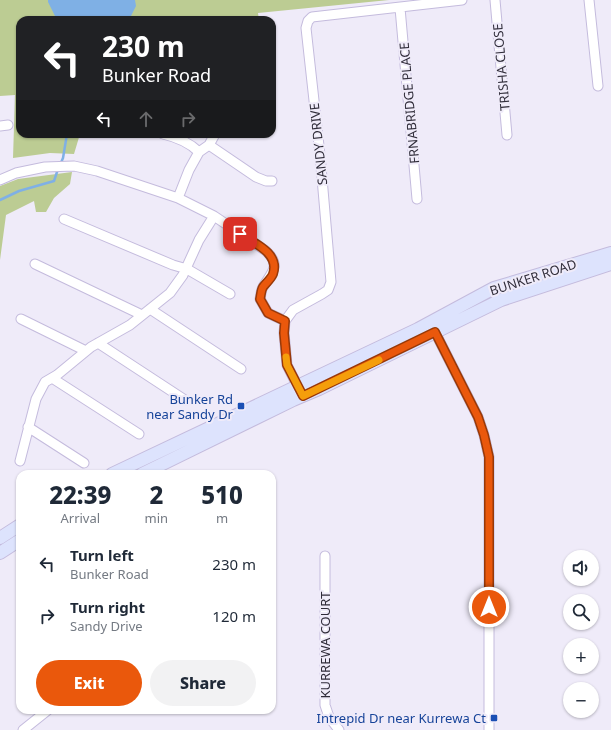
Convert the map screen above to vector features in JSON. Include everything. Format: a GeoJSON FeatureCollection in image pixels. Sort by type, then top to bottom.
{"type":"FeatureCollection","features":[{"type":"Feature","properties":{"kind":"main road","name":"BUNKER ROAD"},"geometry":{"type":"LineString","coordinates":[[150,470],[303,396],[433,327],[494,288],[611,253]]}},
{"type":"Feature","properties":{"kind":"main road","name":"BUNKER ROAD"},"geometry":{"type":"LineString","coordinates":[[120,470],[386,344],[501,300],[611,264]]}},
{"type":"Feature","properties":{"kind":"main road"},"geometry":{"type":"LineString","coordinates":[[0,538],[16,528]]}},
{"type":"Feature","properties":{"kind":"main road"},"geometry":{"type":"LineString","coordinates":[[0,554],[16,543]]}},
{"type":"Feature","properties":{"kind":"street","name":"SANDY DRIVE"},"geometry":{"type":"LineString","coordinates":[[285,321],[293,310],[328,290],[331,282],[320,155],[306,28],[308,22],[312,17],[462,0]]}},
{"type":"Feature","properties":{"kind":"street","name":"TRISHA CLOSE"},"geometry":{"type":"LineString","coordinates":[[495,0],[507,135]]}},
{"type":"Feature","properties":{"kind":"street"},"geometry":{"type":"LineString","coordinates":[[589,0],[598,86]]}},
{"type":"Feature","properties":{"kind":"street","name":"FRNABRIDGE PLACE"},"geometry":{"type":"LineString","coordinates":[[400,8],[418,199]]}},
{"type":"Feature","properties":{"kind":"street"},"geometry":{"type":"LineString","coordinates":[[179,138],[193,146],[199,152]]}},
{"type":"Feature","properties":{"kind":"street"},"geometry":{"type":"LineString","coordinates":[[178,198],[189,170],[199,152],[209,144],[213,138]]}},
{"type":"Feature","properties":{"kind":"street"},"geometry":{"type":"LineString","coordinates":[[209,144],[256,177],[266,181],[272,181]]}},
{"type":"Feature","properties":{"kind":"street"},"geometry":{"type":"LineString","coordinates":[[0,180],[16,173],[51,167],[74,166],[97,171],[178,198],[214,216],[266,251],[271,255],[274,264],[273,274],[263,288],[260,299],[268,313],[285,321],[284,333],[287,365],[303,396]]}},
{"type":"Feature","properties":{"kind":"street"},"geometry":{"type":"LineString","coordinates":[[20,461],[36,399],[45,382],[86,351],[130,325],[170,293],[187,269],[198,240],[214,216]]}},
{"type":"Feature","properties":{"kind":"street"},"geometry":{"type":"LineString","coordinates":[[64,219],[173,265],[187,269],[230,294]]}},
{"type":"Feature","properties":{"kind":"street"},"geometry":{"type":"LineString","coordinates":[[35,264],[142,315]]}},
{"type":"Feature","properties":{"kind":"street"},"geometry":{"type":"LineString","coordinates":[[150,309],[241,369]]}},
{"type":"Feature","properties":{"kind":"street"},"geometry":{"type":"LineString","coordinates":[[21,319],[86,351]]}},
{"type":"Feature","properties":{"kind":"street"},"geometry":{"type":"LineString","coordinates":[[433,327],[478,417],[489,457],[489,730]]}},
{"type":"Feature","properties":{"kind":"street"},"geometry":{"type":"LineString","coordinates":[[98,343],[185,400]]}},
{"type":"Feature","properties":{"kind":"street"},"geometry":{"type":"LineString","coordinates":[[52,378],[139,434]]}},
{"type":"Feature","properties":{"kind":"street"},"geometry":{"type":"LineString","coordinates":[[28,427],[84,462]]}},
{"type":"Feature","properties":{"kind":"street","name":"KURREWA COURT"},"geometry":{"type":"LineString","coordinates":[[325,556],[325,705],[329,717],[339,730]]}},
{"type":"Feature","properties":{"kind":"street"},"geometry":{"type":"LineString","coordinates":[[23,730],[43,714]]}},
{"type":"Feature","properties":{"kind":"green space"},"geometry":{"type":"Polygon","coordinates":[[[0,0],[389,0],[258,13],[258,16],[16,16],[16,138],[79,138],[74,154],[50,153],[13,158],[15,95],[0,96],[0,0]]]}},
{"type":"Feature","properties":{"kind":"green space"},"geometry":{"type":"Polygon","coordinates":[[[72,172],[70,184],[54,198],[46,212],[36,212],[34,201],[6,215],[0,260],[0,186],[18,179],[72,172]]]}},
{"type":"Feature","properties":{"kind":"water"},"geometry":{"type":"Polygon","coordinates":[[[48,0],[135,0],[136,6],[131,16],[55,16],[48,0]]]}},
{"type":"Feature","properties":{"kind":"waterway"},"geometry":{"type":"LineString","coordinates":[[60,165],[63,158],[66,138]]}},
{"type":"Feature","properties":{"kind":"waterway"},"geometry":{"type":"LineString","coordinates":[[0,200],[19,191],[54,181],[58,169]]}},
{"type":"Feature","properties":{"kind":"slow traffic"},"geometry":{"type":"LineString","coordinates":[[286,357],[287,365],[303,396],[319,390],[379,360]]}},
{"type":"Feature","properties":{"kind":"place","name":"Bunker Rd near Sandy Dr"},"geometry":{"type":"Point","coordinates":[241,406]}},
{"type":"Feature","properties":{"kind":"place","name":"Intrepid Dr near Kurrewa Ct"},"geometry":{"type":"Point","coordinates":[494,718]}},
{"type":"Feature","properties":{"kind":"route"},"geometry":{"type":"LineString","coordinates":[[240,234],[271,255],[274,264],[273,274],[263,288],[260,299],[263,307],[268,313],[285,321],[284,333],[287,365],[303,396],[319,390],[435,332],[478,417],[489,457],[489,607]]}}]}
